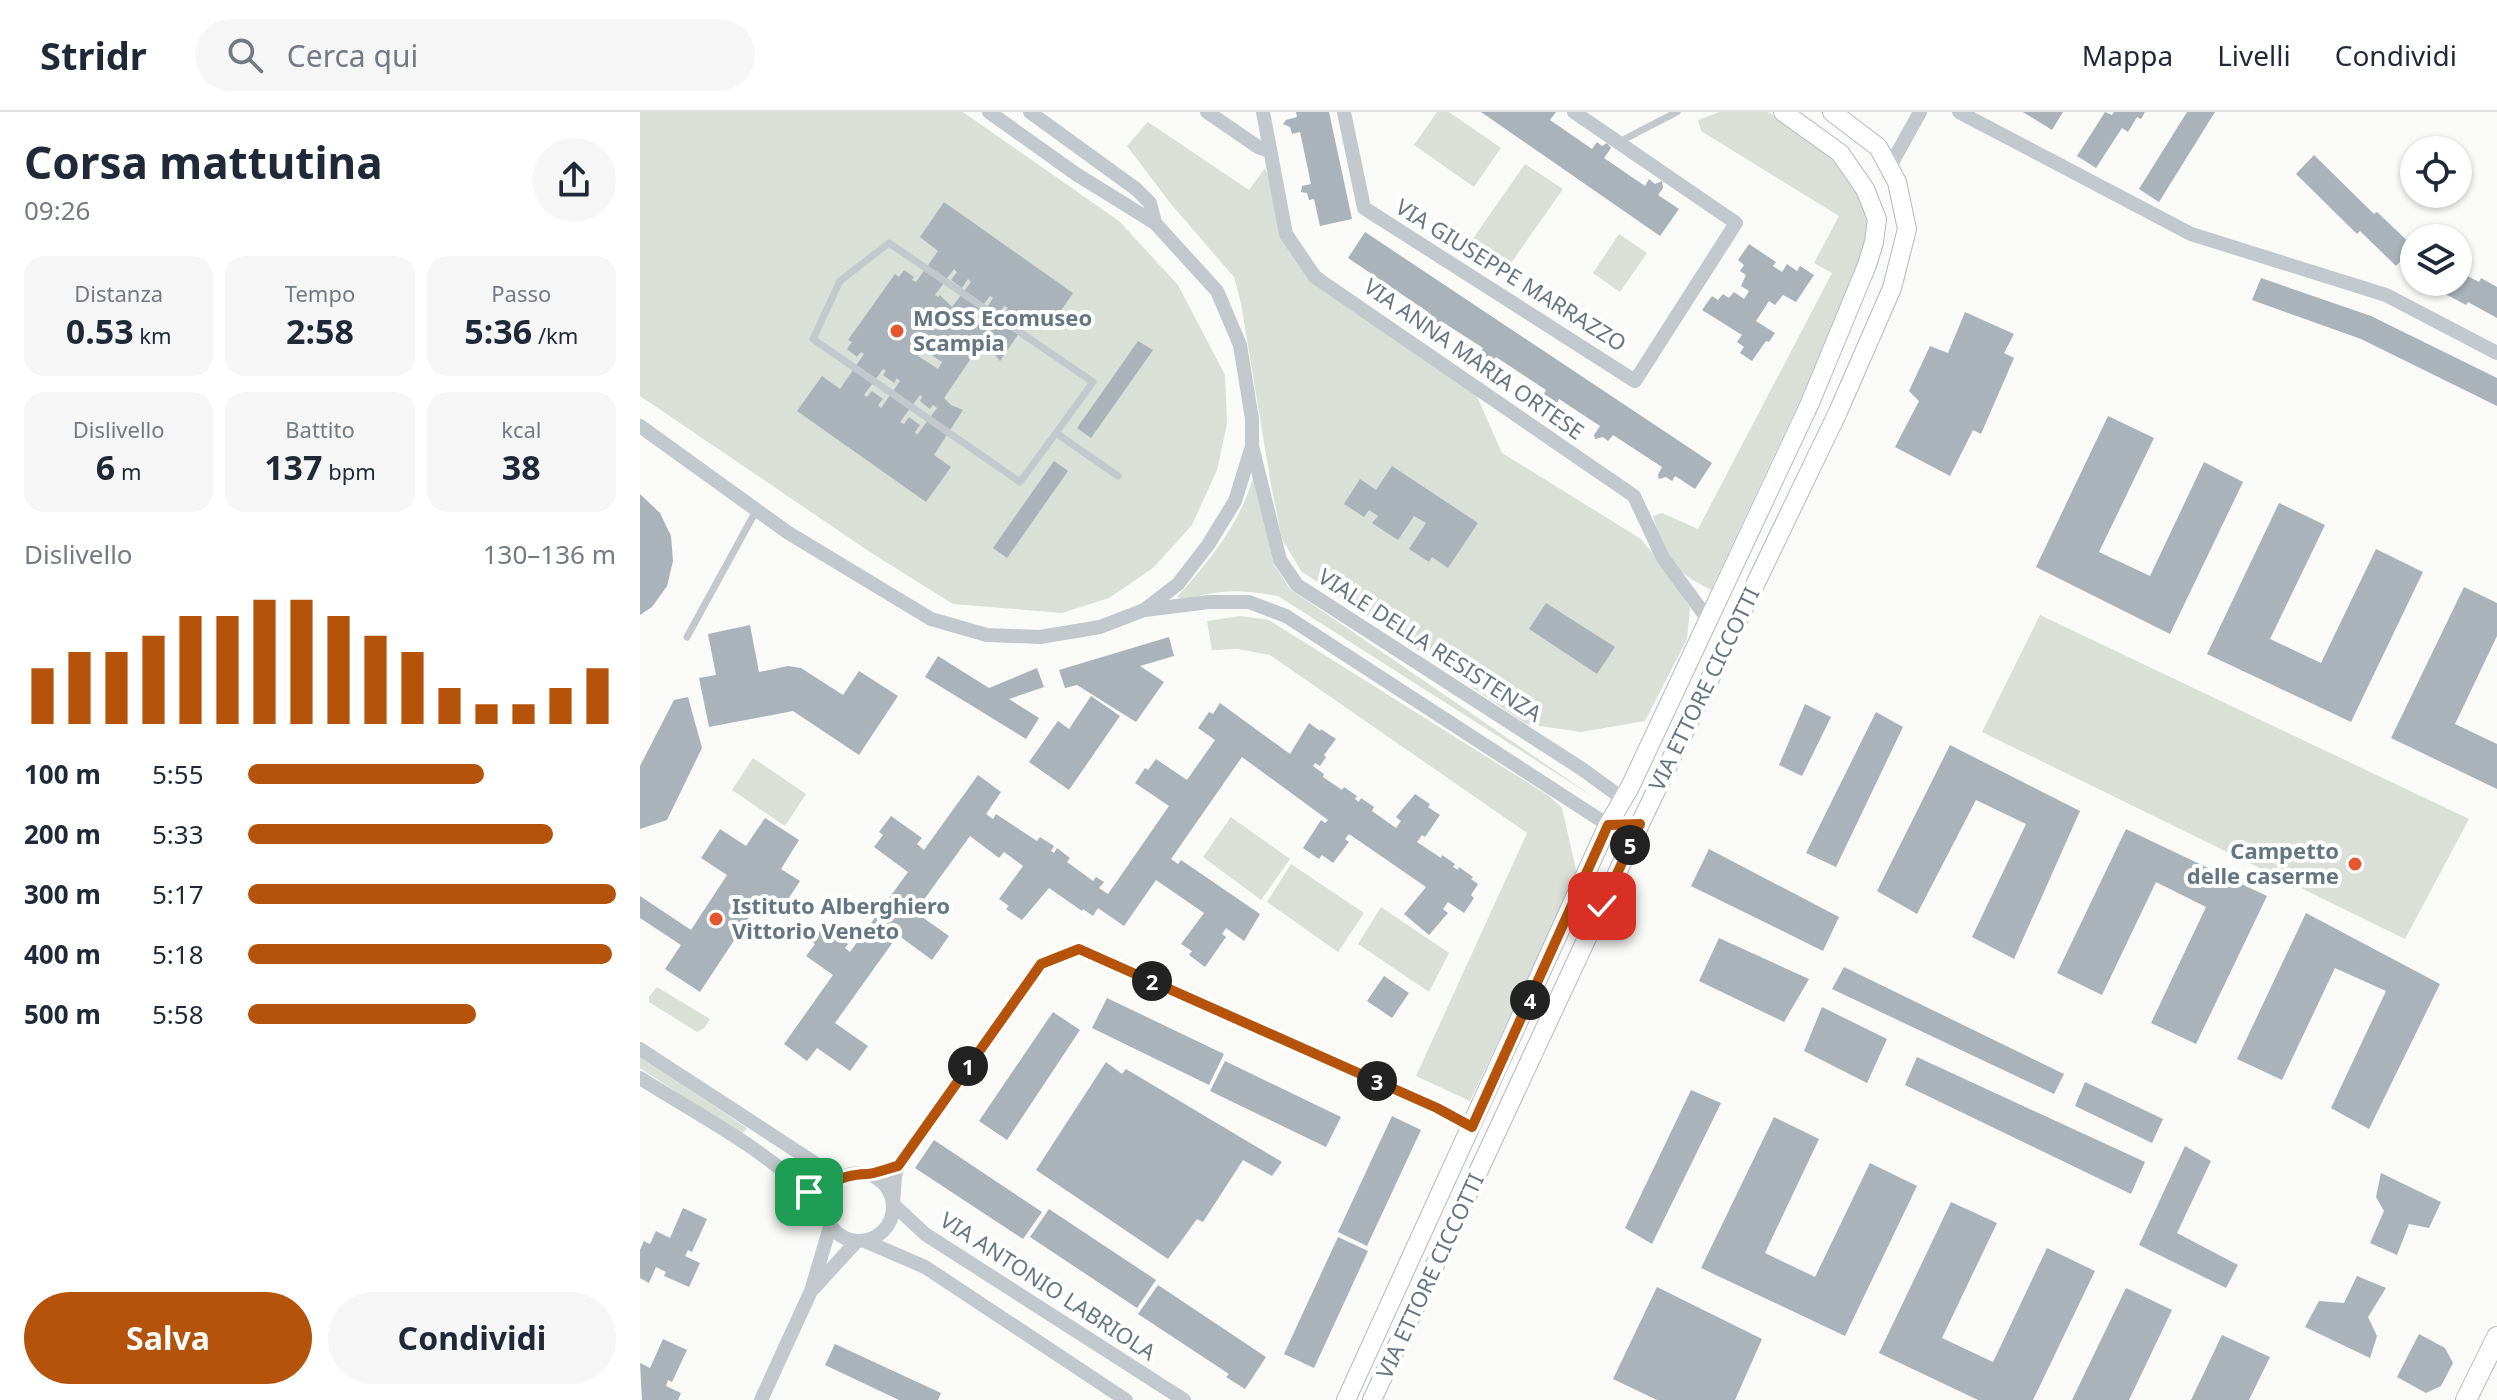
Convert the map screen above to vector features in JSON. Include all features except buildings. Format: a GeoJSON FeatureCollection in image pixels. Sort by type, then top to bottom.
{"type":"FeatureCollection","features":[{"type":"Feature","properties":{"kind":"main road"},"geometry":{"type":"LineString","coordinates":[[2466,1400],[2497,1337]]}},
{"type":"Feature","properties":{"kind":"street","name":"VIALE DELLA RESISTENZA"},"geometry":{"type":"LineString","coordinates":[[989,112],[1076,174],[1155,223],[1217,291],[1240,345],[1252,419],[1252,446],[1280,560],[1297,585],[1622,798]]}},
{"type":"Feature","properties":{"kind":"street","name":"VIALE DELLA RESISTENZA"},"geometry":{"type":"LineString","coordinates":[[1030,112],[1136,189],[1150,203],[1155,223]]}},
{"type":"Feature","properties":{"kind":"street"},"geometry":{"type":"LineString","coordinates":[[1207,112],[1258,147],[1270,151]]}},
{"type":"Feature","properties":{"kind":"street","name":"VIA ANNA MARIA ORTESE"},"geometry":{"type":"LineString","coordinates":[[1263,112],[1286,234],[1315,277],[1634,496],[1663,558],[1707,618]]}},
{"type":"Feature","properties":{"kind":"street","name":"VIA GIUSEPPE MARRAZZO"},"geometry":{"type":"LineString","coordinates":[[1344,112],[1364,208],[1635,381],[1736,223],[1618,142]]}},
{"type":"Feature","properties":{"kind":"street"},"geometry":{"type":"LineString","coordinates":[[1574,112],[1618,142]]}},
{"type":"Feature","properties":{"kind":"street","name":"VIA ETTORE CICCOTTI"},"geometry":{"type":"LineString","coordinates":[[1346,1400],[1608,825],[1636,774],[1810,403],[1874,242],[1877,219],[1865,189],[1840,153],[1783,112]]}},
{"type":"Feature","properties":{"kind":"street","name":"VIA ETTORE CICCOTTI"},"geometry":{"type":"LineString","coordinates":[[1372,1400],[1640,824],[1838,412],[1892,288],[1907,229],[1897,182],[1878,147],[1832,112]]}},
{"type":"Feature","properties":{"kind":"street"},"geometry":{"type":"LineString","coordinates":[[1889,168],[1920,112]]}},
{"type":"Feature","properties":{"kind":"street"},"geometry":{"type":"LineString","coordinates":[[1959,112],[2191,234],[2386,295],[2497,353]]}},
{"type":"Feature","properties":{"kind":"street","name":"VIALE DELLA RESISTENZA"},"geometry":{"type":"LineString","coordinates":[[640,426],[787,532],[931,619],[987,635],[1040,637],[1100,627],[1144,610],[1209,602],[1249,602],[1286,616],[1608,825]]}},
{"type":"Feature","properties":{"kind":"street","name":"VIALE DELLA RESISTENZA"},"geometry":{"type":"LineString","coordinates":[[1144,610],[1178,584],[1208,545],[1235,501],[1252,446]]}},
{"type":"Feature","properties":{"kind":"street"},"geometry":{"type":"LineString","coordinates":[[1622,798],[1640,824]]}},
{"type":"Feature","properties":{"kind":"street"},"geometry":{"type":"LineString","coordinates":[[1608,825],[1640,824]]}},
{"type":"Feature","properties":{"kind":"street"},"geometry":{"type":"LineString","coordinates":[[811,1291],[861,1241],[885,1230],[892,1215],[898,1166],[1041,964],[1079,949],[1437,1108],[1472,1127]]}},
{"type":"Feature","properties":{"kind":"street"},"geometry":{"type":"LineString","coordinates":[[640,1049],[821,1167],[842,1177]]}},
{"type":"Feature","properties":{"kind":"street"},"geometry":{"type":"LineString","coordinates":[[640,1078],[785,1170],[809,1192],[824,1212],[830,1227],[844,1238],[861,1241],[925,1267],[1126,1400]]}},
{"type":"Feature","properties":{"kind":"street"},"geometry":{"type":"LineString","coordinates":[[824,1212],[827,1194],[842,1177],[898,1166]]}},
{"type":"Feature","properties":{"kind":"street"},"geometry":{"type":"LineString","coordinates":[[867,1174],[881,1181],[889,1190],[893,1204]]}},
{"type":"Feature","properties":{"kind":"street","name":"VIA ANTONIO LABRIOLA"},"geometry":{"type":"LineString","coordinates":[[893,1204],[925,1234],[1184,1400]]}},
{"type":"Feature","properties":{"kind":"street"},"geometry":{"type":"LineString","coordinates":[[761,1400],[811,1291],[830,1227]]}},
{"type":"Feature","properties":{"kind":"lane"},"geometry":{"type":"LineString","coordinates":[[1618,142],[1677,112]]}},
{"type":"Feature","properties":{"kind":"lane"},"geometry":{"type":"LineString","coordinates":[[889,243],[1093,382],[1056,433],[1020,482],[813,339],[840,281],[889,243]]}},
{"type":"Feature","properties":{"kind":"lane"},"geometry":{"type":"LineString","coordinates":[[1056,433],[1118,476]]}},
{"type":"Feature","properties":{"kind":"lane"},"geometry":{"type":"LineString","coordinates":[[687,637],[757,508]]}},
{"type":"Feature","properties":{"kind":"shaded area"},"geometry":{"type":"Polygon","coordinates":[[[640,112],[963,112],[1119,221],[1178,285],[1225,375],[1227,424],[1217,470],[1192,525],[1153,568],[1109,598],[1062,613],[953,604],[870,552],[640,396],[640,112]]]}},
{"type":"Feature","properties":{"kind":"shaded area"},"geometry":{"type":"Polygon","coordinates":[[[1437,112],[1449,112],[1501,148],[1474,187],[1414,145],[1437,112]]]}},
{"type":"Feature","properties":{"kind":"shaded area"},"geometry":{"type":"Polygon","coordinates":[[[1720,112],[1768,112],[1848,163],[1868,196],[1874,242],[1711,590],[1686,575],[1672,561],[1666,553],[1653,516],[1662,513],[1698,529],[1832,273],[1814,263],[1839,216],[1701,131],[1698,120],[1720,112]]]}},
{"type":"Feature","properties":{"kind":"shaded area"},"geometry":{"type":"Polygon","coordinates":[[[1148,122],[1249,190],[1265,168],[1295,247],[1353,303],[1471,383],[1502,453],[1641,539],[1690,608],[1687,639],[1645,721],[1581,732],[1526,724],[1301,571],[1282,539],[1234,277],[1171,204],[1127,146],[1148,122]]]}},
{"type":"Feature","properties":{"kind":"shaded area"},"geometry":{"type":"Polygon","coordinates":[[[1525,164],[1563,189],[1509,266],[1472,240],[1525,164]]]}},
{"type":"Feature","properties":{"kind":"shaded area"},"geometry":{"type":"Polygon","coordinates":[[[1619,234],[1647,253],[1620,292],[1593,273],[1619,234]]]}},
{"type":"Feature","properties":{"kind":"shaded area"},"geometry":{"type":"Polygon","coordinates":[[[1253,478],[1274,565],[1290,589],[1595,798],[1278,596],[1231,591],[1184,600],[1177,597],[1231,527],[1253,478]]]}},
{"type":"Feature","properties":{"kind":"shaded area"},"geometry":{"type":"Polygon","coordinates":[[[2040,615],[2469,819],[2405,939],[1982,732],[2040,615]]]}},
{"type":"Feature","properties":{"kind":"shaded area"},"geometry":{"type":"Polygon","coordinates":[[[1240,616],[1269,620],[1549,796],[1562,808],[1577,874],[1470,1101],[1416,1076],[1527,833],[1270,655],[1238,649],[1212,650],[1207,621],[1240,616]]]}},
{"type":"Feature","properties":{"kind":"shaded area"},"geometry":{"type":"Polygon","coordinates":[[[753,758],[806,794],[785,826],[732,790],[753,758]]]}},
{"type":"Feature","properties":{"kind":"shaded area"},"geometry":{"type":"Polygon","coordinates":[[[1231,817],[1290,859],[1261,900],[1203,857],[1231,817]]]}},
{"type":"Feature","properties":{"kind":"shaded area"},"geometry":{"type":"Polygon","coordinates":[[[1291,864],[1364,913],[1338,952],[1267,902],[1291,864]]]}},
{"type":"Feature","properties":{"kind":"shaded area"},"geometry":{"type":"Polygon","coordinates":[[[1381,907],[1449,953],[1429,992],[1358,944],[1381,907]]]}},
{"type":"Feature","properties":{"kind":"shaded area"},"geometry":{"type":"Polygon","coordinates":[[[657,987],[710,1019],[704,1028],[697,1032],[649,1002],[657,987]]]}},
{"type":"Feature","properties":{"kind":"shaded area"},"geometry":{"type":"Polygon","coordinates":[[[640,1057],[747,1128],[741,1135],[640,1068],[640,1057]]]}},
{"type":"Feature","properties":{"kind":"place","name":"MOSS Ecomuseo Scampia"},"geometry":{"type":"Point","coordinates":[897,331]}},
{"type":"Feature","properties":{"kind":"place","name":"Campetto delle caserme"},"geometry":{"type":"Point","coordinates":[2355,864]}},
{"type":"Feature","properties":{"kind":"place","name":"Istituto Alberghiero Vittorio Veneto"},"geometry":{"type":"Point","coordinates":[716,919]}},
{"type":"Feature","properties":{"kind":"route"},"geometry":{"type":"LineString","coordinates":[[809,1192],[824,1212],[830,1188],[842,1177],[898,1166],[1041,964],[1079,949],[1437,1108],[1472,1127],[1608,825],[1640,824],[1602,906]]}}]}
